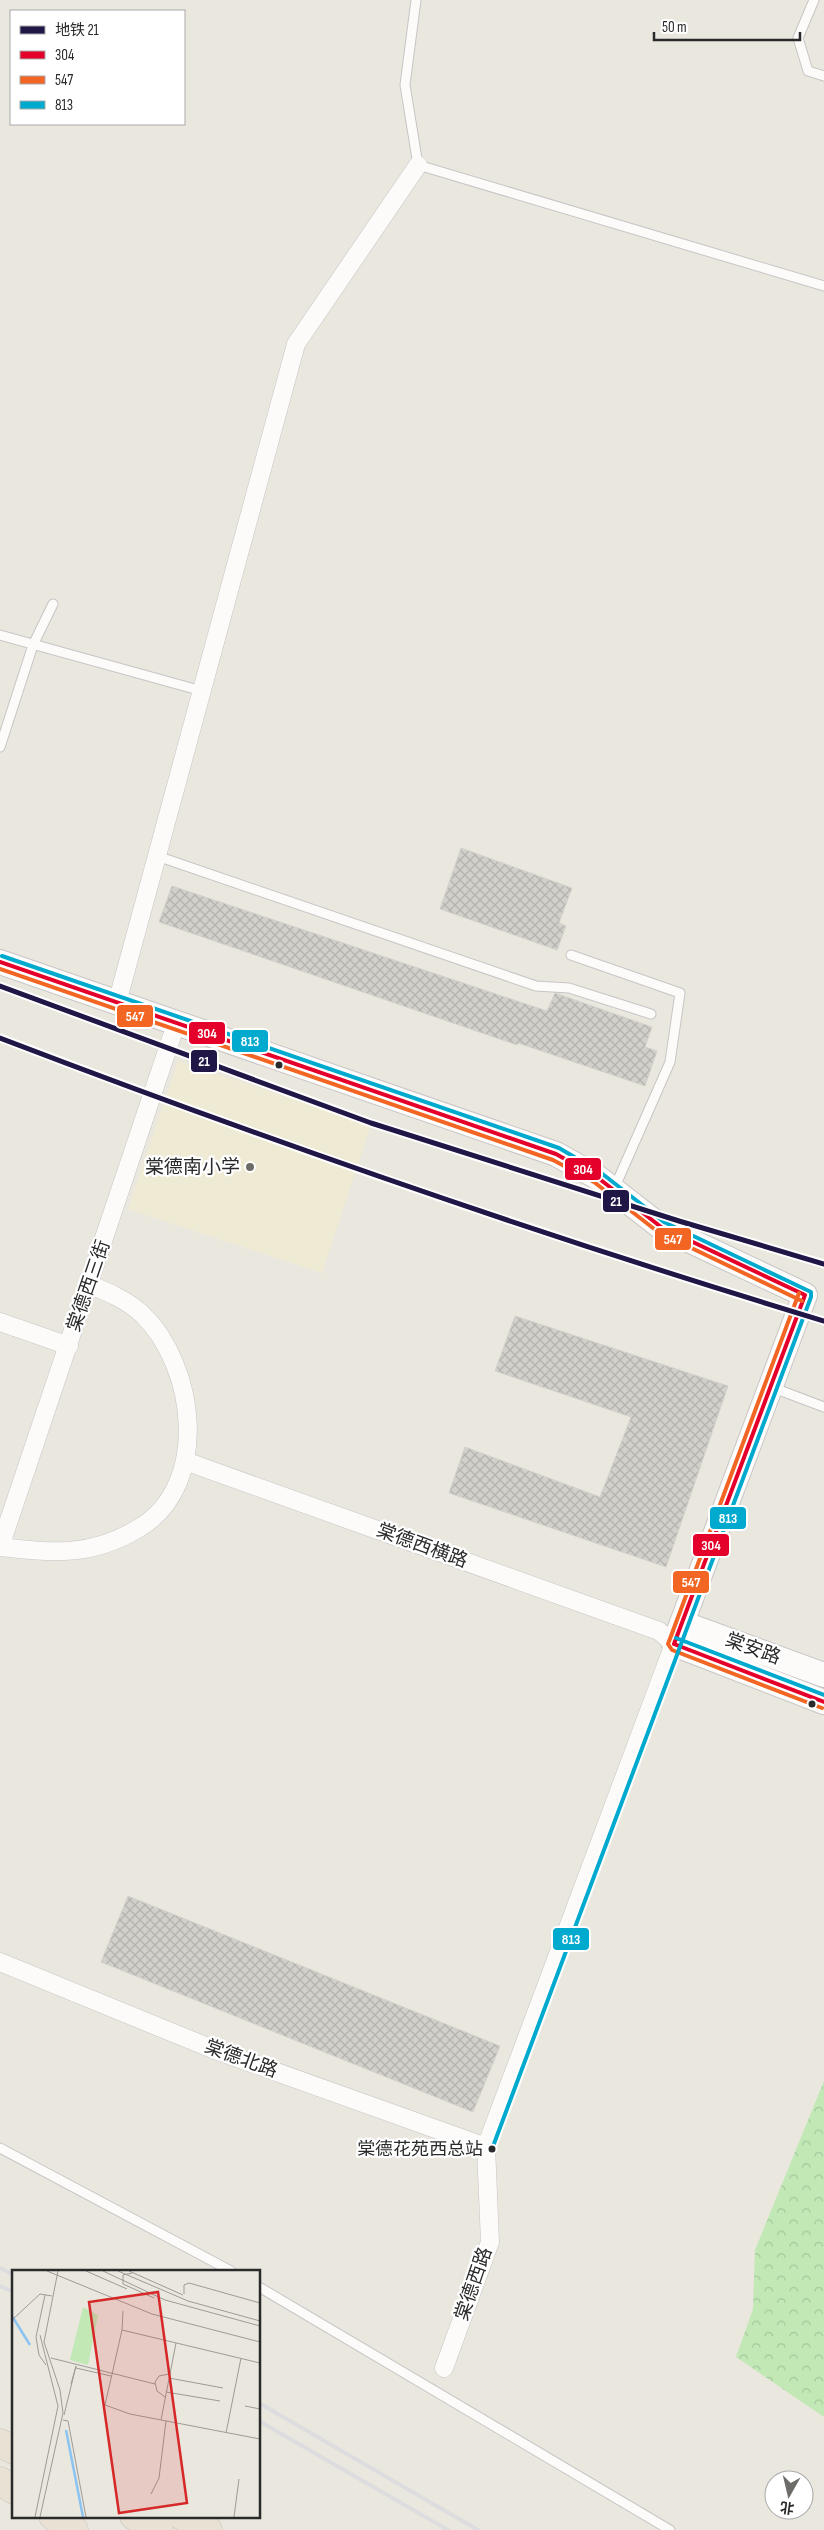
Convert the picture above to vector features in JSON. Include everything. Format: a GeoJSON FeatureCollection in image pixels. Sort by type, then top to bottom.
{"type":"FeatureCollection","features":[{"type":"Feature","properties":{"kind":"highway"},"geometry":{"type":"LineString","coordinates":[[0,2429],[12,2433]]}},
{"type":"Feature","properties":{"kind":"highway"},"geometry":{"type":"LineString","coordinates":[[0,2442],[12,2449]]}},
{"type":"Feature","properties":{"kind":"highway"},"geometry":{"type":"LineString","coordinates":[[0,2481],[12,2489]]}},
{"type":"Feature","properties":{"kind":"highway"},"geometry":{"type":"LineString","coordinates":[[56,2518],[74,2530]]}},
{"type":"Feature","properties":{"kind":"highway"},"geometry":{"type":"LineString","coordinates":[[138,2518],[159,2530]]}},
{"type":"Feature","properties":{"kind":"highway"},"geometry":{"type":"LineString","coordinates":[[186,2518],[208,2530]]}},
{"type":"Feature","properties":{"kind":"street"},"geometry":{"type":"LineString","coordinates":[[117,1003],[296,344],[418,165]]}},
{"type":"Feature","properties":{"kind":"street"},"geometry":{"type":"LineString","coordinates":[[0,962],[176,1024],[526,1142],[556,1154],[614,1189]]}},
{"type":"Feature","properties":{"kind":"street","name":"棠德西三街"},"geometry":{"type":"LineString","coordinates":[[0,1547],[7,1501],[69,1346],[176,1024]]}},
{"type":"Feature","properties":{"kind":"street","name":"棠德西路"},"geometry":{"type":"LineString","coordinates":[[444,2368],[490,2242],[486,2147],[672,1633],[771,1387],[805,1295],[661,1227],[614,1189]]}},
{"type":"Feature","properties":{"kind":"street"},"geometry":{"type":"LineString","coordinates":[[0,1547],[71,1553],[121,1537],[140,1528],[159,1512],[172,1497],[179,1482],[185,1460],[188,1436],[183,1391],[175,1364],[162,1339],[142,1314],[115,1294],[90,1285]]}},
{"type":"Feature","properties":{"kind":"street"},"geometry":{"type":"LineString","coordinates":[[0,1322],[69,1346]]}},
{"type":"Feature","properties":{"kind":"street","name":"棠德西横路"},"geometry":{"type":"LineString","coordinates":[[185,1460],[672,1633]]}},
{"type":"Feature","properties":{"kind":"street","name":"棠安路"},"geometry":{"type":"LineString","coordinates":[[672,1633],[824,1675]]}},
{"type":"Feature","properties":{"kind":"street","name":"棠安路"},"geometry":{"type":"LineString","coordinates":[[672,1633],[824,1702]]}},
{"type":"Feature","properties":{"kind":"street","name":"棠德北路"},"geometry":{"type":"LineString","coordinates":[[0,1962],[215,2050],[486,2147]]}},
{"type":"Feature","properties":{"kind":"lane"},"geometry":{"type":"LineString","coordinates":[[416,0],[405,86],[418,165],[824,286]]}},
{"type":"Feature","properties":{"kind":"lane"},"geometry":{"type":"LineString","coordinates":[[814,0],[798,38],[808,71],[824,76]]}},
{"type":"Feature","properties":{"kind":"lane"},"geometry":{"type":"LineString","coordinates":[[0,747],[33,646],[53,604]]}},
{"type":"Feature","properties":{"kind":"lane"},"geometry":{"type":"LineString","coordinates":[[0,635],[33,646],[202,690]]}},
{"type":"Feature","properties":{"kind":"lane"},"geometry":{"type":"LineString","coordinates":[[157,856],[536,986],[569,988],[651,1014]]}},
{"type":"Feature","properties":{"kind":"lane"},"geometry":{"type":"LineString","coordinates":[[571,955],[680,993],[670,1062],[614,1189]]}},
{"type":"Feature","properties":{"kind":"lane"},"geometry":{"type":"LineString","coordinates":[[771,1387],[824,1407]]}},
{"type":"Feature","properties":{"kind":"lane"},"geometry":{"type":"LineString","coordinates":[[0,2148],[229,2270]]}},
{"type":"Feature","properties":{"kind":"lane"},"geometry":{"type":"LineString","coordinates":[[260,2288],[670,2530]]}},
{"type":"Feature","properties":{"kind":"shaded area","name":"棠德南小学"},"geometry":{"type":"Polygon","coordinates":[[[178,1061],[371,1125],[322,1273],[128,1209],[178,1061]]]}},
{"type":"Feature","properties":{"kind":"green space"},"geometry":{"type":"Polygon","coordinates":[[[824,2081],[824,2417],[736,2357],[753,2309],[755,2250],[824,2081]]]}},
{"type":"Feature","properties":{"kind":"building"},"geometry":{"type":"Polygon","coordinates":[[[461,848],[572,888],[559,923],[566,926],[557,950],[440,909],[461,848]]]}},
{"type":"Feature","properties":{"kind":"building"},"geometry":{"type":"Polygon","coordinates":[[[172,886],[547,1011],[555,993],[652,1027],[645,1047],[657,1051],[645,1086],[518,1043],[517,1045],[159,922],[172,886]]]}},
{"type":"Feature","properties":{"kind":"building"},"geometry":{"type":"Polygon","coordinates":[[[515,1316],[728,1386],[666,1567],[449,1493],[465,1447],[600,1497],[631,1417],[495,1371],[515,1316]]]}},
{"type":"Feature","properties":{"kind":"building"},"geometry":{"type":"Polygon","coordinates":[[[128,1896],[500,2046],[473,2112],[101,1962],[128,1896]]]}},
{"type":"Feature","properties":{"kind":"railway"},"geometry":{"type":"LineString","coordinates":[[0,2268],[12,2274]]}},
{"type":"Feature","properties":{"kind":"railway"},"geometry":{"type":"LineString","coordinates":[[0,2286],[12,2291]]}},
{"type":"Feature","properties":{"kind":"railway"},"geometry":{"type":"LineString","coordinates":[[260,2404],[478,2530]]}},
{"type":"Feature","properties":{"kind":"railway"},"geometry":{"type":"LineString","coordinates":[[260,2422],[448,2530]]}},
{"type":"Feature","properties":{"kind":"metro line","name":"21"},"geometry":{"type":"LineString","coordinates":[[0,986],[371,1123],[679,1221],[824,1264]]}},
{"type":"Feature","properties":{"kind":"metro line","name":"21"},"geometry":{"type":"LineString","coordinates":[[0,1038],[102,1077],[410,1187],[616,1256],[824,1321]]}},
{"type":"Feature","properties":{"kind":"transit line","name":"813"},"geometry":{"type":"LineString","coordinates":[[2,956],[559,1148],[600,1172],[664,1222],[811,1292],[811,1297],[492,2149]]}},
{"type":"Feature","properties":{"kind":"transit line","name":"304"},"geometry":{"type":"LineString","coordinates":[[0,962],[556,1154],[597,1177],[661,1227],[805,1295]]}},
{"type":"Feature","properties":{"kind":"transit line","name":"547"},"geometry":{"type":"LineString","coordinates":[[0,969],[553,1160],[594,1182],[658,1232],[802,1301]]}},
{"type":"Feature","properties":{"kind":"transit line","name":"547"},"geometry":{"type":"LineString","coordinates":[[799,1293],[668,1644],[672,1650],[822,1708]]}},
{"type":"Feature","properties":{"kind":"transit line","name":"304"},"geometry":{"type":"LineString","coordinates":[[805,1295],[674,1644],[824,1702]]}},
{"type":"Feature","properties":{"kind":"transit line","name":"813"},"geometry":{"type":"LineString","coordinates":[[676,1638],[824,1695]]}},
{"type":"Feature","properties":{"kind":"place","name":"棠德南小学"},"geometry":{"type":"Point","coordinates":[250,1167]}},
{"type":"Feature","properties":{"kind":"place","name":"棠德花苑西总站"},"geometry":{"type":"Point","coordinates":[492,2149]}}]}
